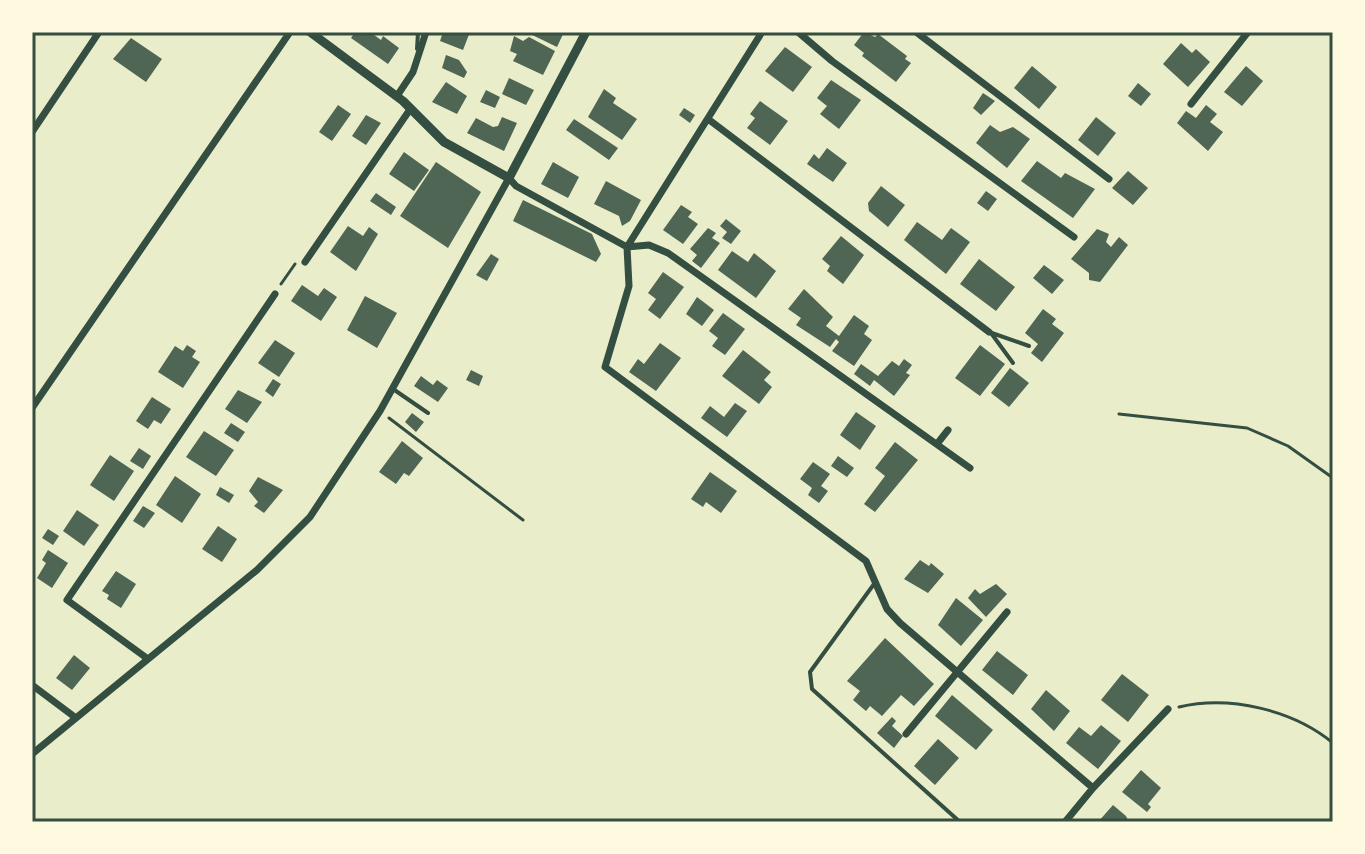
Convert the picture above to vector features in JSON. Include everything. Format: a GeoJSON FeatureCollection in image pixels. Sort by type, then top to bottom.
{"type":"FeatureCollection","features":[{"type":"Feature","properties":{"kind":"street"},"geometry":{"type":"LineString","coordinates":[[32,132],[99,32]]}},
{"type":"Feature","properties":{"kind":"street"},"geometry":{"type":"LineString","coordinates":[[32,408],[290,32]]}},
{"type":"Feature","properties":{"kind":"street"},"geometry":{"type":"LineString","coordinates":[[310,32],[397,96],[444,142],[627,247],[649,245],[668,253],[970,468]]}},
{"type":"Feature","properties":{"kind":"street"},"geometry":{"type":"LineString","coordinates":[[397,96],[418,59],[426,32]]}},
{"type":"Feature","properties":{"kind":"street"},"geometry":{"type":"LineString","coordinates":[[32,754],[283,545],[327,495],[393,389],[586,32]]}},
{"type":"Feature","properties":{"kind":"street"},"geometry":{"type":"LineString","coordinates":[[762,32],[627,247],[629,286],[605,367],[866,561],[887,609],[900,623],[1093,788]]}},
{"type":"Feature","properties":{"kind":"street"},"geometry":{"type":"LineString","coordinates":[[798,32],[832,61],[1074,237]]}},
{"type":"Feature","properties":{"kind":"street"},"geometry":{"type":"LineString","coordinates":[[916,32],[1109,179]]}},
{"type":"Feature","properties":{"kind":"street"},"geometry":{"type":"LineString","coordinates":[[1191,104],[1248,32]]}},
{"type":"Feature","properties":{"kind":"street"},"geometry":{"type":"LineString","coordinates":[[305,262],[411,108]]}},
{"type":"Feature","properties":{"kind":"street"},"geometry":{"type":"LineString","coordinates":[[708,119],[989,332]]}},
{"type":"Feature","properties":{"kind":"street"},"geometry":{"type":"LineString","coordinates":[[148,659],[67,600],[275,294]]}},
{"type":"Feature","properties":{"kind":"street"},"geometry":{"type":"LineString","coordinates":[[937,444],[948,430]]}},
{"type":"Feature","properties":{"kind":"street"},"geometry":{"type":"LineString","coordinates":[[906,734],[1007,612]]}},
{"type":"Feature","properties":{"kind":"street"},"geometry":{"type":"LineString","coordinates":[[32,685],[76,718]]}},
{"type":"Feature","properties":{"kind":"street"},"geometry":{"type":"LineString","coordinates":[[1065,822],[1168,709]]}},
{"type":"Feature","properties":{"kind":"lane"},"geometry":{"type":"LineString","coordinates":[[418,32],[418,59]]}},
{"type":"Feature","properties":{"kind":"lane"},"geometry":{"type":"LineString","coordinates":[[989,332],[1029,346]]}},
{"type":"Feature","properties":{"kind":"lane"},"geometry":{"type":"LineString","coordinates":[[989,332],[1013,363]]}},
{"type":"Feature","properties":{"kind":"lane"},"geometry":{"type":"LineString","coordinates":[[393,389],[428,413]]}},
{"type":"Feature","properties":{"kind":"lane"},"geometry":{"type":"LineString","coordinates":[[875,582],[810,672],[812,689],[960,822]]}},
{"type":"Feature","properties":{"kind":"path"},"geometry":{"type":"LineString","coordinates":[[380,411],[523,520]]}},
{"type":"Feature","properties":{"kind":"path"},"geometry":{"type":"LineString","coordinates":[[1119,414],[1247,428],[1288,446],[1333,478]]}},
{"type":"Feature","properties":{"kind":"path"},"geometry":{"type":"LineString","coordinates":[[1168,709],[1215,704],[1284,714],[1333,743]]}},
{"type":"Feature","properties":{"kind":"building"},"geometry":{"type":"Polygon","coordinates":[[[355,32],[370,32],[381,40],[383,36],[399,48],[388,64],[351,38],[355,32]]]}},
{"type":"Feature","properties":{"kind":"building"},"geometry":{"type":"Polygon","coordinates":[[[443,32],[470,32],[463,50],[440,41],[443,32]]]}},
{"type":"Feature","properties":{"kind":"building"},"geometry":{"type":"Polygon","coordinates":[[[526,32],[564,32],[557,47],[526,32]]]}},
{"type":"Feature","properties":{"kind":"building"},"geometry":{"type":"Polygon","coordinates":[[[864,32],[875,37],[878,34],[907,56],[905,59],[911,63],[896,82],[862,56],[864,53],[854,45],[864,32]]]}},
{"type":"Feature","properties":{"kind":"building"},"geometry":{"type":"Polygon","coordinates":[[[514,36],[523,41],[529,37],[555,51],[543,75],[513,61],[517,54],[510,51],[514,36]]]}},
{"type":"Feature","properties":{"kind":"building"},"geometry":{"type":"Polygon","coordinates":[[[131,38],[162,59],[146,82],[113,59],[131,38]]]}},
{"type":"Feature","properties":{"kind":"building"},"geometry":{"type":"Polygon","coordinates":[[[1181,43],[1192,53],[1196,49],[1210,62],[1188,87],[1163,64],[1181,43]]]}},
{"type":"Feature","properties":{"kind":"building"},"geometry":{"type":"Polygon","coordinates":[[[785,47],[812,67],[793,92],[765,71],[785,47]]]}},
{"type":"Feature","properties":{"kind":"building"},"geometry":{"type":"Polygon","coordinates":[[[446,55],[459,60],[467,72],[464,78],[442,68],[446,55]]]}},
{"type":"Feature","properties":{"kind":"building"},"geometry":{"type":"Polygon","coordinates":[[[1032,66],[1057,87],[1039,109],[1014,88],[1032,66]]]}},
{"type":"Feature","properties":{"kind":"building"},"geometry":{"type":"Polygon","coordinates":[[[1246,66],[1263,81],[1242,106],[1224,92],[1246,66]]]}},
{"type":"Feature","properties":{"kind":"building"},"geometry":{"type":"Polygon","coordinates":[[[509,78],[534,90],[526,105],[502,94],[509,78]]]}},
{"type":"Feature","properties":{"kind":"building"},"geometry":{"type":"Polygon","coordinates":[[[831,80],[861,100],[839,129],[820,114],[827,106],[817,98],[831,80]]]}},
{"type":"Feature","properties":{"kind":"building"},"geometry":{"type":"Polygon","coordinates":[[[446,82],[467,96],[457,114],[432,102],[446,82]]]}},
{"type":"Feature","properties":{"kind":"building"},"geometry":{"type":"Polygon","coordinates":[[[1138,83],[1151,94],[1141,106],[1128,96],[1138,83]]]}},
{"type":"Feature","properties":{"kind":"building"},"geometry":{"type":"Polygon","coordinates":[[[604,89],[616,98],[613,103],[637,119],[622,140],[588,117],[604,89]]]}},
{"type":"Feature","properties":{"kind":"building"},"geometry":{"type":"Polygon","coordinates":[[[486,90],[500,97],[495,108],[480,102],[486,90]]]}},
{"type":"Feature","properties":{"kind":"building"},"geometry":{"type":"Polygon","coordinates":[[[983,93],[995,101],[981,115],[973,108],[983,93]]]}},
{"type":"Feature","properties":{"kind":"building"},"geometry":{"type":"Polygon","coordinates":[[[760,101],[788,121],[770,145],[747,128],[755,118],[750,114],[760,101]]]}},
{"type":"Feature","properties":{"kind":"building"},"geometry":{"type":"Polygon","coordinates":[[[338,105],[351,114],[332,141],[319,132],[338,105]]]}},
{"type":"Feature","properties":{"kind":"building"},"geometry":{"type":"Polygon","coordinates":[[[1206,105],[1217,114],[1210,122],[1223,132],[1208,151],[1177,123],[1186,111],[1196,118],[1206,105]]]}},
{"type":"Feature","properties":{"kind":"building"},"geometry":{"type":"Polygon","coordinates":[[[684,108],[695,115],[690,123],[679,115],[684,108]]]}},
{"type":"Feature","properties":{"kind":"building"},"geometry":{"type":"Polygon","coordinates":[[[366,115],[381,123],[366,145],[352,136],[366,115]]]}},
{"type":"Feature","properties":{"kind":"building"},"geometry":{"type":"Polygon","coordinates":[[[502,117],[517,123],[504,151],[467,133],[476,118],[493,127],[498,126],[502,117]]]}},
{"type":"Feature","properties":{"kind":"building"},"geometry":{"type":"Polygon","coordinates":[[[1096,117],[1116,133],[1098,156],[1078,140],[1096,117]]]}},
{"type":"Feature","properties":{"kind":"building"},"geometry":{"type":"Polygon","coordinates":[[[574,119],[618,148],[609,160],[566,130],[574,119]]]}},
{"type":"Feature","properties":{"kind":"building"},"geometry":{"type":"Polygon","coordinates":[[[990,125],[1000,132],[1013,127],[1030,139],[1007,168],[976,143],[990,125]]]}},
{"type":"Feature","properties":{"kind":"building"},"geometry":{"type":"Polygon","coordinates":[[[827,148],[847,163],[833,182],[807,164],[814,154],[819,159],[827,148]]]}},
{"type":"Feature","properties":{"kind":"building"},"geometry":{"type":"Polygon","coordinates":[[[404,152],[429,170],[414,191],[389,174],[404,152]]]}},
{"type":"Feature","properties":{"kind":"building"},"geometry":{"type":"Polygon","coordinates":[[[1037,161],[1061,178],[1065,173],[1095,189],[1073,218],[1021,181],[1037,161]]]}},
{"type":"Feature","properties":{"kind":"building"},"geometry":{"type":"Polygon","coordinates":[[[436,162],[481,192],[448,248],[400,216],[436,162]]]}},
{"type":"Feature","properties":{"kind":"building"},"geometry":{"type":"Polygon","coordinates":[[[553,162],[579,177],[568,198],[541,184],[553,162]]]}},
{"type":"Feature","properties":{"kind":"building"},"geometry":{"type":"Polygon","coordinates":[[[1128,171],[1148,188],[1133,205],[1112,188],[1128,171]]]}},
{"type":"Feature","properties":{"kind":"building"},"geometry":{"type":"Polygon","coordinates":[[[606,181],[641,200],[630,221],[622,226],[619,216],[594,204],[606,181]]]}},
{"type":"Feature","properties":{"kind":"building"},"geometry":{"type":"Polygon","coordinates":[[[881,186],[905,205],[888,227],[869,211],[868,203],[881,186]]]}},
{"type":"Feature","properties":{"kind":"building"},"geometry":{"type":"Polygon","coordinates":[[[986,191],[997,199],[988,211],[977,203],[986,191]]]}},
{"type":"Feature","properties":{"kind":"building"},"geometry":{"type":"Polygon","coordinates":[[[376,193],[396,207],[391,215],[370,201],[376,193]]]}},
{"type":"Feature","properties":{"kind":"building"},"geometry":{"type":"Polygon","coordinates":[[[523,200],[592,234],[601,254],[596,262],[513,221],[523,200]]]}},
{"type":"Feature","properties":{"kind":"building"},"geometry":{"type":"Polygon","coordinates":[[[681,205],[692,212],[688,217],[698,224],[683,244],[663,230],[681,205]]]}},
{"type":"Feature","properties":{"kind":"building"},"geometry":{"type":"Polygon","coordinates":[[[726,219],[741,231],[731,244],[722,238],[727,232],[720,226],[726,219]]]}},
{"type":"Feature","properties":{"kind":"building"},"geometry":{"type":"Polygon","coordinates":[[[917,222],[942,240],[951,228],[970,242],[946,274],[904,240],[917,222]]]}},
{"type":"Feature","properties":{"kind":"building"},"geometry":{"type":"Polygon","coordinates":[[[348,226],[363,236],[369,227],[378,234],[356,271],[330,252],[348,226]]]}},
{"type":"Feature","properties":{"kind":"building"},"geometry":{"type":"Polygon","coordinates":[[[708,228],[716,233],[712,238],[720,243],[701,268],[692,261],[697,255],[690,249],[708,228]]]}},
{"type":"Feature","properties":{"kind":"building"},"geometry":{"type":"Polygon","coordinates":[[[1097,229],[1109,234],[1106,242],[1111,247],[1119,237],[1128,245],[1100,282],[1089,280],[1089,273],[1071,259],[1097,229]]]}},
{"type":"Feature","properties":{"kind":"building"},"geometry":{"type":"Polygon","coordinates":[[[841,236],[864,255],[843,284],[827,271],[830,266],[822,259],[841,236]]]}},
{"type":"Feature","properties":{"kind":"building"},"geometry":{"type":"Polygon","coordinates":[[[732,251],[748,262],[754,253],[776,271],[756,298],[718,270],[732,251]]]}},
{"type":"Feature","properties":{"kind":"building"},"geometry":{"type":"Polygon","coordinates":[[[491,254],[499,259],[487,281],[476,275],[491,254]]]}},
{"type":"Feature","properties":{"kind":"building"},"geometry":{"type":"Polygon","coordinates":[[[979,259],[1015,287],[996,311],[960,284],[979,259]]]}},
{"type":"Feature","properties":{"kind":"building"},"geometry":{"type":"Polygon","coordinates":[[[1044,265],[1064,280],[1052,294],[1033,278],[1044,265]]]}},
{"type":"Feature","properties":{"kind":"building"},"geometry":{"type":"Polygon","coordinates":[[[663,272],[684,287],[660,319],[648,310],[656,299],[648,293],[663,272]]]}},
{"type":"Feature","properties":{"kind":"building"},"geometry":{"type":"Polygon","coordinates":[[[302,285],[318,296],[324,288],[337,297],[321,321],[291,301],[302,285]]]}},
{"type":"Feature","properties":{"kind":"building"},"geometry":{"type":"Polygon","coordinates":[[[804,289],[833,317],[826,326],[839,336],[854,315],[869,326],[864,334],[872,340],[854,366],[832,351],[839,342],[836,339],[830,347],[796,325],[801,318],[788,309],[804,289]]]}},
{"type":"Feature","properties":{"kind":"building"},"geometry":{"type":"Polygon","coordinates":[[[365,296],[397,313],[377,348],[347,330],[365,296]]]}},
{"type":"Feature","properties":{"kind":"building"},"geometry":{"type":"Polygon","coordinates":[[[697,297],[714,310],[702,326],[686,314],[697,297]]]}},
{"type":"Feature","properties":{"kind":"building"},"geometry":{"type":"Polygon","coordinates":[[[1043,309],[1056,319],[1052,324],[1064,333],[1042,362],[1031,353],[1038,344],[1025,333],[1043,309]]]}},
{"type":"Feature","properties":{"kind":"building"},"geometry":{"type":"Polygon","coordinates":[[[723,313],[745,329],[725,355],[712,346],[718,338],[709,331],[723,313]]]}},
{"type":"Feature","properties":{"kind":"building"},"geometry":{"type":"Polygon","coordinates":[[[275,340],[295,353],[279,377],[258,363],[275,340]]]}},
{"type":"Feature","properties":{"kind":"building"},"geometry":{"type":"Polygon","coordinates":[[[660,343],[681,358],[656,391],[629,372],[638,359],[644,364],[660,343]]]}},
{"type":"Feature","properties":{"kind":"building"},"geometry":{"type":"Polygon","coordinates":[[[187,345],[196,351],[192,357],[200,362],[183,388],[158,372],[175,346],[183,351],[187,345]]]}},
{"type":"Feature","properties":{"kind":"building"},"geometry":{"type":"Polygon","coordinates":[[[980,345],[1005,364],[980,396],[955,378],[980,345]]]}},
{"type":"Feature","properties":{"kind":"building"},"geometry":{"type":"Polygon","coordinates":[[[743,350],[771,372],[764,380],[772,387],[759,404],[722,376],[743,350]]]}},
{"type":"Feature","properties":{"kind":"building"},"geometry":{"type":"Polygon","coordinates":[[[904,359],[912,365],[906,373],[910,375],[894,396],[874,380],[870,386],[854,374],[861,364],[878,376],[892,361],[899,366],[904,359]]]}},
{"type":"Feature","properties":{"kind":"building"},"geometry":{"type":"Polygon","coordinates":[[[1010,368],[1029,383],[1009,407],[991,393],[1010,368]]]}},
{"type":"Feature","properties":{"kind":"building"},"geometry":{"type":"Polygon","coordinates":[[[471,370],[483,376],[479,386],[466,380],[471,370]]]}},
{"type":"Feature","properties":{"kind":"building"},"geometry":{"type":"Polygon","coordinates":[[[421,376],[433,385],[437,380],[448,388],[438,402],[414,386],[421,376]]]}},
{"type":"Feature","properties":{"kind":"building"},"geometry":{"type":"Polygon","coordinates":[[[273,379],[281,384],[273,397],[265,391],[273,379]]]}},
{"type":"Feature","properties":{"kind":"building"},"geometry":{"type":"Polygon","coordinates":[[[238,390],[262,402],[247,423],[225,409],[238,390]]]}},
{"type":"Feature","properties":{"kind":"building"},"geometry":{"type":"Polygon","coordinates":[[[152,397],[171,409],[161,424],[154,420],[148,429],[136,421],[152,397]]]}},
{"type":"Feature","properties":{"kind":"building"},"geometry":{"type":"Polygon","coordinates":[[[735,403],[747,411],[727,437],[701,418],[710,406],[724,417],[735,403]]]}},
{"type":"Feature","properties":{"kind":"building"},"geometry":{"type":"Polygon","coordinates":[[[856,412],[876,426],[860,450],[840,435],[856,412]]]}},
{"type":"Feature","properties":{"kind":"building"},"geometry":{"type":"Polygon","coordinates":[[[412,413],[424,422],[416,432],[405,422],[412,413]]]}},
{"type":"Feature","properties":{"kind":"building"},"geometry":{"type":"Polygon","coordinates":[[[231,423],[245,432],[238,442],[224,433],[231,423]]]}},
{"type":"Feature","properties":{"kind":"building"},"geometry":{"type":"Polygon","coordinates":[[[204,431],[234,450],[216,476],[186,457],[204,431]]]}},
{"type":"Feature","properties":{"kind":"building"},"geometry":{"type":"Polygon","coordinates":[[[402,441],[423,458],[409,476],[404,473],[396,484],[379,472],[402,441]]]}},
{"type":"Feature","properties":{"kind":"building"},"geometry":{"type":"Polygon","coordinates":[[[895,442],[918,460],[875,512],[864,504],[885,476],[875,468],[895,442]]]}},
{"type":"Feature","properties":{"kind":"building"},"geometry":{"type":"Polygon","coordinates":[[[139,448],[151,456],[143,469],[130,461],[139,448]]]}},
{"type":"Feature","properties":{"kind":"building"},"geometry":{"type":"Polygon","coordinates":[[[110,455],[134,471],[114,501],[90,485],[110,455]]]}},
{"type":"Feature","properties":{"kind":"building"},"geometry":{"type":"Polygon","coordinates":[[[838,456],[854,468],[847,477],[831,466],[838,456]]]}},
{"type":"Feature","properties":{"kind":"building"},"geometry":{"type":"Polygon","coordinates":[[[813,462],[830,474],[821,486],[828,491],[819,503],[808,495],[812,488],[800,479],[813,462]]]}},
{"type":"Feature","properties":{"kind":"building"},"geometry":{"type":"Polygon","coordinates":[[[710,472],[737,491],[721,513],[706,502],[703,507],[691,499],[710,472]]]}},
{"type":"Feature","properties":{"kind":"building"},"geometry":{"type":"Polygon","coordinates":[[[175,476],[201,494],[182,523],[156,505],[175,476]]]}},
{"type":"Feature","properties":{"kind":"building"},"geometry":{"type":"Polygon","coordinates":[[[258,477],[283,490],[264,513],[254,506],[258,502],[249,491],[258,477]]]}},
{"type":"Feature","properties":{"kind":"building"},"geometry":{"type":"Polygon","coordinates":[[[220,487],[234,495],[229,503],[216,495],[220,487]]]}},
{"type":"Feature","properties":{"kind":"building"},"geometry":{"type":"Polygon","coordinates":[[[143,506],[155,513],[144,528],[133,521],[143,506]]]}},
{"type":"Feature","properties":{"kind":"building"},"geometry":{"type":"Polygon","coordinates":[[[77,510],[99,525],[84,546],[63,531],[77,510]]]}},
{"type":"Feature","properties":{"kind":"building"},"geometry":{"type":"Polygon","coordinates":[[[218,526],[237,539],[222,562],[202,549],[218,526]]]}},
{"type":"Feature","properties":{"kind":"building"},"geometry":{"type":"Polygon","coordinates":[[[48,529],[59,536],[53,545],[42,538],[48,529]]]}},
{"type":"Feature","properties":{"kind":"building"},"geometry":{"type":"Polygon","coordinates":[[[48,550],[68,563],[52,588],[37,578],[46,563],[42,560],[48,550]]]}},
{"type":"Feature","properties":{"kind":"building"},"geometry":{"type":"Polygon","coordinates":[[[920,560],[929,566],[931,563],[944,574],[928,593],[904,579],[920,560]]]}},
{"type":"Feature","properties":{"kind":"building"},"geometry":{"type":"Polygon","coordinates":[[[116,571],[136,584],[121,608],[107,599],[109,595],[102,591],[116,571]]]}},
{"type":"Feature","properties":{"kind":"building"},"geometry":{"type":"Polygon","coordinates":[[[996,584],[1007,594],[986,617],[968,598],[975,589],[980,594],[996,584]]]}},
{"type":"Feature","properties":{"kind":"building"},"geometry":{"type":"Polygon","coordinates":[[[956,598],[983,620],[961,646],[938,625],[956,598]]]}},
{"type":"Feature","properties":{"kind":"building"},"geometry":{"type":"Polygon","coordinates":[[[885,638],[934,684],[914,706],[901,695],[882,716],[870,706],[866,711],[853,700],[860,691],[847,681],[885,638]]]}},
{"type":"Feature","properties":{"kind":"building"},"geometry":{"type":"Polygon","coordinates":[[[997,651],[1028,675],[1013,695],[982,670],[997,651]]]}},
{"type":"Feature","properties":{"kind":"building"},"geometry":{"type":"Polygon","coordinates":[[[74,655],[90,668],[72,690],[56,678],[74,655]]]}},
{"type":"Feature","properties":{"kind":"building"},"geometry":{"type":"Polygon","coordinates":[[[1122,674],[1149,695],[1128,722],[1101,700],[1122,674]]]}},
{"type":"Feature","properties":{"kind":"building"},"geometry":{"type":"Polygon","coordinates":[[[1046,690],[1070,711],[1054,731],[1031,709],[1046,690]]]}},
{"type":"Feature","properties":{"kind":"building"},"geometry":{"type":"Polygon","coordinates":[[[952,695],[993,730],[976,750],[935,716],[952,695]]]}},
{"type":"Feature","properties":{"kind":"building"},"geometry":{"type":"Polygon","coordinates":[[[892,717],[896,721],[892,726],[903,736],[894,748],[877,733],[892,717]]]}},
{"type":"Feature","properties":{"kind":"building"},"geometry":{"type":"Polygon","coordinates":[[[1101,725],[1121,741],[1098,769],[1066,743],[1079,727],[1091,736],[1101,725]]]}},
{"type":"Feature","properties":{"kind":"building"},"geometry":{"type":"Polygon","coordinates":[[[938,739],[959,758],[935,785],[914,766],[938,739]]]}},
{"type":"Feature","properties":{"kind":"building"},"geometry":{"type":"Polygon","coordinates":[[[1141,770],[1161,788],[1148,804],[1151,807],[1147,812],[1122,792],[1141,770]]]}},
{"type":"Feature","properties":{"kind":"building"},"geometry":{"type":"Polygon","coordinates":[[[1113,805],[1126,816],[1129,822],[1098,822],[1113,805]]]}}]}
